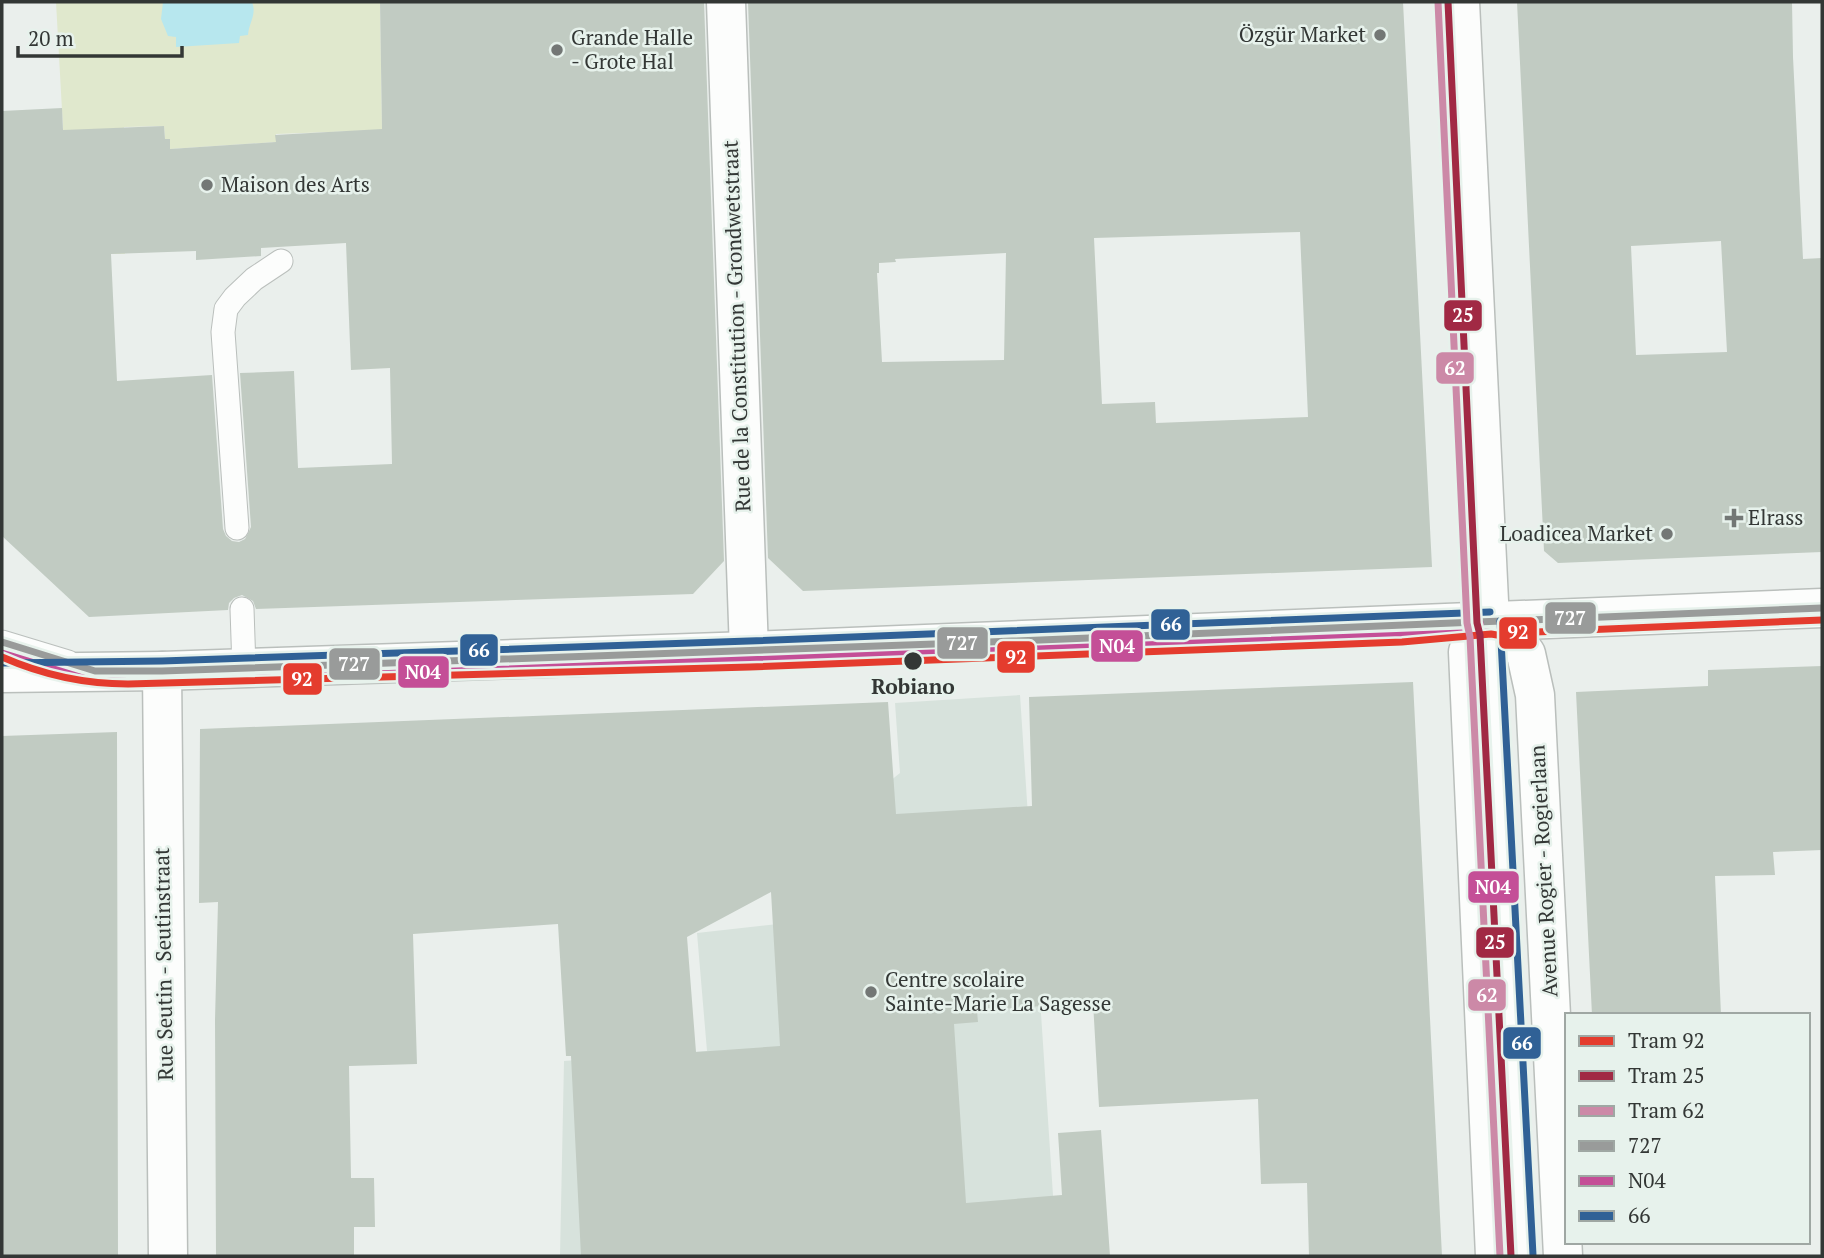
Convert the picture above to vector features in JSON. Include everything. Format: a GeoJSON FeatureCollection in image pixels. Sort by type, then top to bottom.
{"type":"FeatureCollection","features":[{"type":"Feature","properties":{"kind":"street","name":"Rue de la Constitution - Grondwetstraat"},"geometry":{"type":"LineString","coordinates":[[726,2],[749,651]]}},
{"type":"Feature","properties":{"kind":"street"},"geometry":{"type":"LineString","coordinates":[[1460,2],[1490,622],[1468,652],[1495,1256]]}},
{"type":"Feature","properties":{"kind":"street"},"geometry":{"type":"LineString","coordinates":[[2,673],[162,671],[749,651],[1822,608]]}},
{"type":"Feature","properties":{"kind":"street","name":"Avenue Rogier - Rogierlaan"},"geometry":{"type":"LineString","coordinates":[[1490,622],[1526,654],[1535,695],[1563,1256]]}},
{"type":"Feature","properties":{"kind":"street","name":"Rue Seutin - Seutinstraat"},"geometry":{"type":"LineString","coordinates":[[162,671],[168,1256]]}},
{"type":"Feature","properties":{"kind":"lane"},"geometry":{"type":"LineString","coordinates":[[237,528],[223,332],[226,309],[254,279],[281,261]]}},
{"type":"Feature","properties":{"kind":"lane"},"geometry":{"type":"LineString","coordinates":[[242,609],[244,668]]}},
{"type":"Feature","properties":{"kind":"lane","name":"Avenue Rogier - Rogierlaan"},"geometry":{"type":"LineString","coordinates":[[1490,622],[1523,1256]]}},
{"type":"Feature","properties":{"kind":"lane"},"geometry":{"type":"LineString","coordinates":[[2,642],[95,671]]}},
{"type":"Feature","properties":{"kind":"shaded area","name":"Centre scolaire Sainte-Marie La Sagesse"},"geometry":{"type":"Polygon","coordinates":[[[1020,695],[1057,1256],[560,1256],[564,1061],[707,1051],[697,933],[896,911],[890,781],[900,773],[895,703],[1020,695]]]}},
{"type":"Feature","properties":{"kind":"green space"},"geometry":{"type":"Polygon","coordinates":[[[56,2],[380,2],[382,130],[276,134],[276,142],[170,149],[170,139],[165,139],[164,126],[124,127],[121,201],[125,254],[111,254],[111,242],[65,164],[56,2]]]}},
{"type":"Feature","properties":{"kind":"water"},"geometry":{"type":"Polygon","coordinates":[[[163,2],[252,2],[253,15],[248,35],[240,36],[239,43],[176,47],[176,37],[168,36],[161,19],[163,2]]]}},
{"type":"Feature","properties":{"kind":"building"},"geometry":{"type":"Polygon","coordinates":[[[380,2],[704,2],[724,561],[693,594],[256,609],[253,601],[242,595],[229,603],[228,610],[89,617],[2,536],[2,111],[62,108],[63,130],[164,126],[165,139],[170,139],[170,149],[276,142],[275,135],[382,129],[380,2]],[[346,243],[261,248],[261,256],[196,260],[196,251],[111,254],[117,381],[212,375],[223,529],[232,541],[245,539],[251,527],[240,373],[294,371],[298,468],[392,464],[390,368],[351,370],[346,243]]]}},
{"type":"Feature","properties":{"kind":"building"},"geometry":{"type":"Polygon","coordinates":[[[748,2],[1403,2],[1432,567],[803,591],[768,558],[748,2]],[[1300,232],[1094,238],[1102,404],[1155,402],[1156,423],[1308,417],[1300,232]],[[1006,253],[895,259],[896,262],[879,263],[877,273],[882,362],[1004,360],[1006,253]]]}},
{"type":"Feature","properties":{"kind":"building"},"geometry":{"type":"Polygon","coordinates":[[[1517,2],[1792,2],[1803,259],[1822,258],[1822,552],[1558,563],[1544,551],[1517,2]],[[1721,241],[1631,246],[1636,355],[1727,352],[1721,241]]]}},
{"type":"Feature","properties":{"kind":"building"},"geometry":{"type":"Polygon","coordinates":[[[1822,666],[1822,850],[1773,852],[1775,875],[1715,876],[1721,1013],[1592,1013],[1576,692],[1708,686],[1708,670],[1822,666]]]}},
{"type":"Feature","properties":{"kind":"building"},"geometry":{"type":"Polygon","coordinates":[[[1413,682],[1442,1256],[1309,1256],[1307,1183],[1261,1184],[1258,1099],[1099,1107],[1093,1002],[977,1011],[978,1022],[954,1024],[966,1203],[1062,1195],[1058,1133],[1101,1130],[1110,1256],[581,1256],[571,1056],[566,1056],[558,924],[413,934],[417,1064],[349,1066],[351,1178],[374,1178],[375,1227],[354,1227],[354,1256],[216,1256],[215,1020],[218,902],[199,903],[200,729],[888,702],[896,814],[1032,806],[1029,697],[1413,682]],[[771,892],[687,937],[696,1052],[780,1046],[771,892]]]}},
{"type":"Feature","properties":{"kind":"building"},"geometry":{"type":"Polygon","coordinates":[[[117,732],[118,1256],[2,1256],[2,736],[117,732]]]}},
{"type":"Feature","properties":{"kind":"tram line","name":"62"},"geometry":{"type":"LineString","coordinates":[[1438,2],[1500,1256]]}},
{"type":"Feature","properties":{"kind":"tram line","name":"25"},"geometry":{"type":"LineString","coordinates":[[1448,2],[1477,623],[1480,635],[1511,1256]]}},
{"type":"Feature","properties":{"kind":"tram line","name":"92"},"geometry":{"type":"LineString","coordinates":[[2,657],[64,677],[128,684],[750,667],[1402,642],[1491,634],[1503,636],[1511,633],[1822,620]]}},
{"type":"Feature","properties":{"kind":"transit line","name":"727"},"geometry":{"type":"LineString","coordinates":[[2,642],[95,671],[162,671],[964,643],[1822,608]]}},
{"type":"Feature","properties":{"kind":"transit line","name":"66"},"geometry":{"type":"LineString","coordinates":[[2,663],[162,661],[749,641],[1490,612]]}},
{"type":"Feature","properties":{"kind":"transit line","name":"66"},"geometry":{"type":"LineString","coordinates":[[1500,621],[1533,1255]]}},
{"type":"Feature","properties":{"kind":"transit line","name":"N04"},"geometry":{"type":"LineString","coordinates":[[1480,623],[1512,1256]]}},
{"type":"Feature","properties":{"kind":"transit line","name":"N04"},"geometry":{"type":"LineString","coordinates":[[2,653],[93,681],[162,682],[1490,632]]}},
{"type":"Feature","properties":{"kind":"place","name":"Özgür Market"},"geometry":{"type":"Point","coordinates":[1380,35]}},
{"type":"Feature","properties":{"kind":"place","name":"Grande Halle - Grote Hal"},"geometry":{"type":"Point","coordinates":[557,50]}},
{"type":"Feature","properties":{"kind":"place","name":"Maison des Arts"},"geometry":{"type":"Point","coordinates":[207,185]}},
{"type":"Feature","properties":{"kind":"place","name":"Elrass"},"geometry":{"type":"Point","coordinates":[1734,518]}},
{"type":"Feature","properties":{"kind":"place","name":"Loadicea Market"},"geometry":{"type":"Point","coordinates":[1667,534]}},
{"type":"Feature","properties":{"kind":"place","name":"Robiano"},"geometry":{"type":"Point","coordinates":[913,661]}},
{"type":"Feature","properties":{"kind":"place","name":"Centre scolaire Sainte-Marie La Sagesse"},"geometry":{"type":"Point","coordinates":[871,992]}}]}
